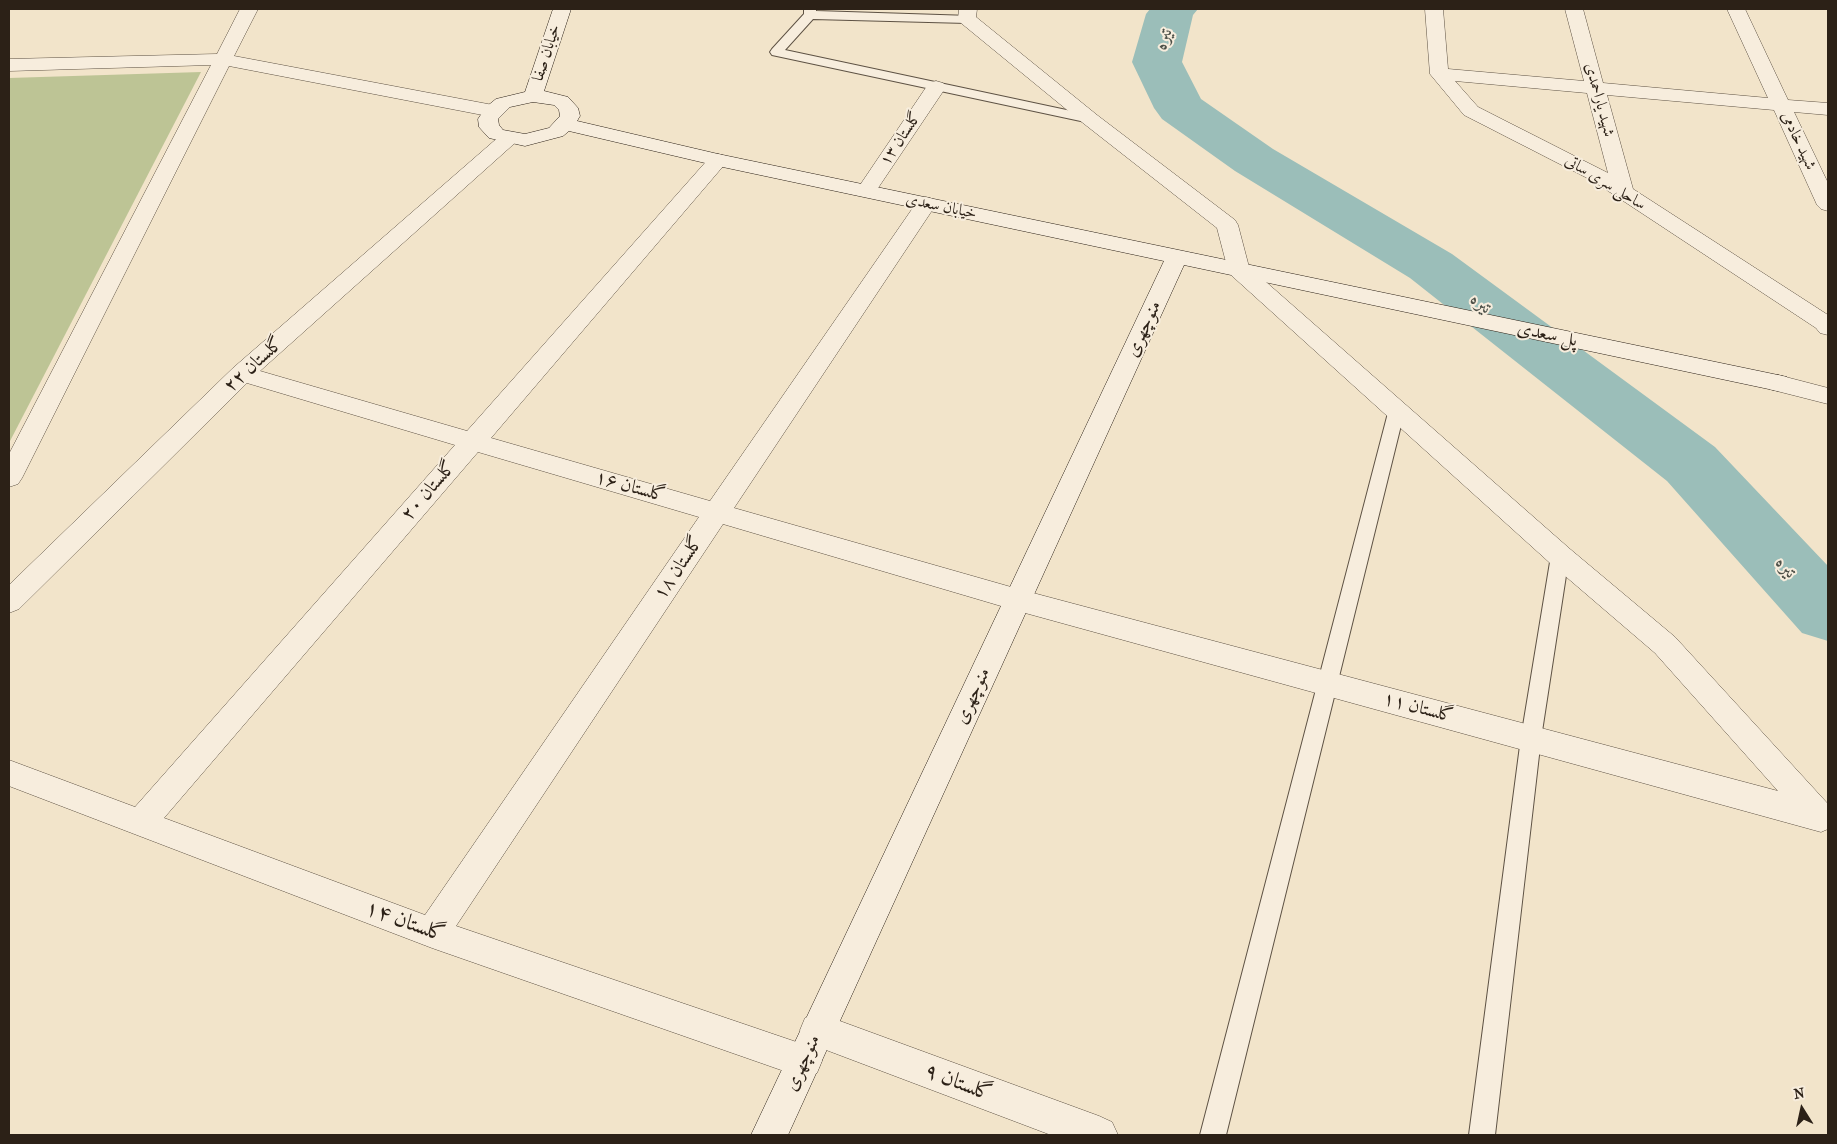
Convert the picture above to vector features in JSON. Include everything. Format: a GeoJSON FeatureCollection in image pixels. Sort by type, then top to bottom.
{"type":"FeatureCollection","features":[{"type":"Feature","properties":{"kind":"street"},"geometry":{"type":"LineString","coordinates":[[9,478],[249,9]]}},
{"type":"Feature","properties":{"kind":"street","name":"خیابان صفا"},"geometry":{"type":"LineString","coordinates":[[533,96],[562,9]]}},
{"type":"Feature","properties":{"kind":"street"},"geometry":{"type":"LineString","coordinates":[[1434,9],[1438,74],[1828,109]]}},
{"type":"Feature","properties":{"kind":"street","name":"شهید یاراحمدی"},"geometry":{"type":"LineString","coordinates":[[1574,9],[1623,192]]}},
{"type":"Feature","properties":{"kind":"street","name":"شهید خادمی"},"geometry":{"type":"LineString","coordinates":[[1736,9],[1828,205]]}},
{"type":"Feature","properties":{"kind":"street"},"geometry":{"type":"LineString","coordinates":[[967,14],[1090,119],[1227,225],[1239,270],[1560,556],[1665,645],[1824,821]]}},
{"type":"Feature","properties":{"kind":"street"},"geometry":{"type":"LineString","coordinates":[[9,64],[223,59],[492,111]]}},
{"type":"Feature","properties":{"kind":"street","name":"ساحلی سری ساتی"},"geometry":{"type":"LineString","coordinates":[[1438,74],[1471,111],[1600,177],[1824,323],[1828,328]]}},
{"type":"Feature","properties":{"kind":"street","name":"گلستان ۱۳"},"geometry":{"type":"LineString","coordinates":[[866,191],[936,86]]}},
{"type":"Feature","properties":{"kind":"street"},"geometry":{"type":"LineString","coordinates":[[533,96],[548,97],[561,101],[568,108],[570,116],[565,124],[556,132],[524,140],[496,134],[489,127],[488,119],[492,111],[510,101],[533,96]]}},
{"type":"Feature","properties":{"kind":"street","name":"خیابان سعدی"},"geometry":{"type":"LineString","coordinates":[[565,124],[718,160],[1316,287]]}},
{"type":"Feature","properties":{"kind":"street","name":"گلستان ۲۲"},"geometry":{"type":"LineString","coordinates":[[9,602],[242,374],[509,138]]}},
{"type":"Feature","properties":{"kind":"street","name":"گلستان ۲۰"},"geometry":{"type":"LineString","coordinates":[[140,823],[718,160]]}},
{"type":"Feature","properties":{"kind":"street","name":"گلستان ۱۸"},"geometry":{"type":"LineString","coordinates":[[432,933],[926,203]]}},
{"type":"Feature","properties":{"kind":"street","name":"منوچهری"},"geometry":{"type":"LineString","coordinates":[[769,1135],[1177,257]]}},
{"type":"Feature","properties":{"kind":"street","name":"پل سعدی"},"geometry":{"type":"LineString","coordinates":[[1316,287],[1778,383],[1828,396]]}},
{"type":"Feature","properties":{"kind":"street","name":"گلستان ۱۶"},"geometry":{"type":"LineString","coordinates":[[242,374],[1018,600]]}},
{"type":"Feature","properties":{"kind":"street","name":"گلستان ۱۱"},"geometry":{"type":"LineString","coordinates":[[1018,600],[1531,738],[1824,821]]}},
{"type":"Feature","properties":{"kind":"street","name":"گلستان ۱۴"},"geometry":{"type":"LineString","coordinates":[[9,773],[432,933],[811,1045]]}},
{"type":"Feature","properties":{"kind":"street","name":"گلستان ۹"},"geometry":{"type":"LineString","coordinates":[[811,1045],[1099,1135]]}},
{"type":"Feature","properties":{"kind":"lane"},"geometry":{"type":"LineString","coordinates":[[967,14],[810,12],[776,52],[1090,119]]}},
{"type":"Feature","properties":{"kind":"lane"},"geometry":{"type":"LineString","coordinates":[[1213,1135],[1397,409]]}},
{"type":"Feature","properties":{"kind":"lane"},"geometry":{"type":"LineString","coordinates":[[1482,1135],[1531,738],[1560,556]]}},
{"type":"Feature","properties":{"kind":"green space"},"geometry":{"type":"Polygon","coordinates":[[[201,72],[9,443],[9,78],[201,72]]]}},
{"type":"Feature","properties":{"kind":"waterway","name":"تيره"},"geometry":{"type":"LineString","coordinates":[[1174,9],[1170,14],[1157,62],[1180,108],[1254,160],[1431,266],[1691,464],[1828,613]]}}]}
